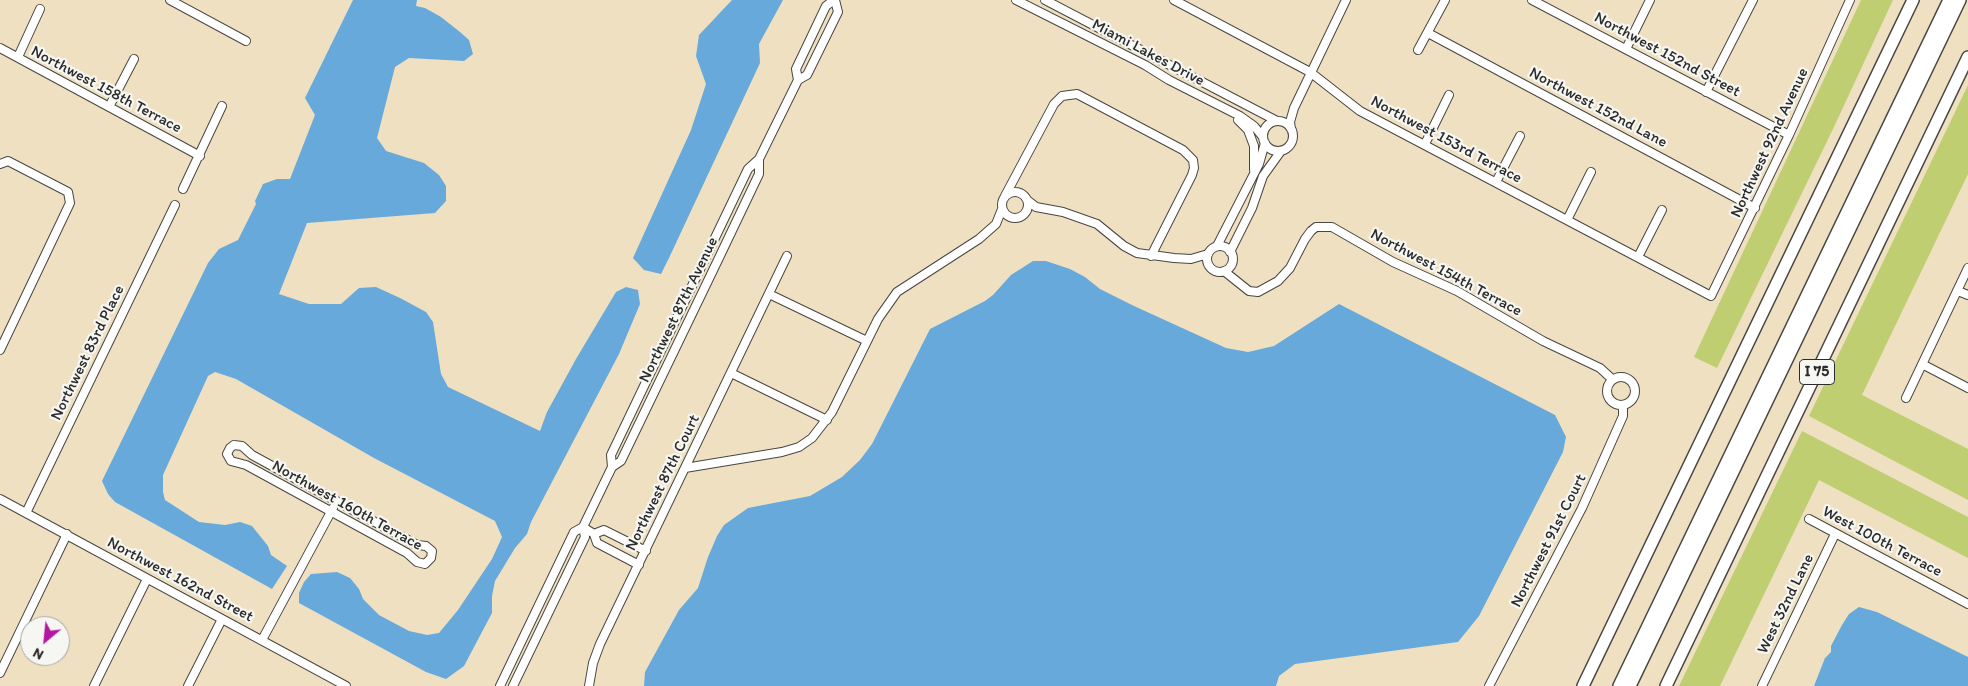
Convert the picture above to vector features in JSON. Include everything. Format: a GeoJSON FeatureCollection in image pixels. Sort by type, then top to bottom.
{"type":"FeatureCollection","features":[{"type":"Feature","properties":{"kind":"highway"},"geometry":{"type":"LineString","coordinates":[[1583,686],[1913,0]]}},
{"type":"Feature","properties":{"kind":"highway"},"geometry":{"type":"LineString","coordinates":[[1620,686],[1949,0]]}},
{"type":"Feature","properties":{"kind":"highway"},"geometry":{"type":"LineString","coordinates":[[1630,686],[1960,0]]}},
{"type":"Feature","properties":{"kind":"highway","name":"I 75"},"geometry":{"type":"LineString","coordinates":[[1666,686],[1968,57]]}},
{"type":"Feature","properties":{"kind":"street"},"geometry":{"type":"LineString","coordinates":[[170,0],[246,41]]}},
{"type":"Feature","properties":{"kind":"street","name":"Northwest 87th Avenue"},"geometry":{"type":"LineString","coordinates":[[612,467],[611,455],[615,446],[748,169],[759,159],[798,80],[807,75],[838,12],[835,0],[826,6],[796,69],[798,80]]}},
{"type":"Feature","properties":{"kind":"street","name":"Miami Lakes Drive"},"geometry":{"type":"LineString","coordinates":[[1016,0],[1145,65],[1248,121],[1259,131],[1264,140]]}},
{"type":"Feature","properties":{"kind":"street","name":"Miami Lakes Drive"},"geometry":{"type":"LineString","coordinates":[[1045,0],[1279,122]]}},
{"type":"Feature","properties":{"kind":"street","name":"Northwest 153rd Terrace"},"geometry":{"type":"LineString","coordinates":[[1174,0],[1310,72],[1360,111],[1711,296]]}},
{"type":"Feature","properties":{"kind":"street"},"geometry":{"type":"LineString","coordinates":[[1230,252],[1252,208],[1263,176],[1281,151],[1292,143],[1290,122],[1294,108],[1346,0]]}},
{"type":"Feature","properties":{"kind":"street"},"geometry":{"type":"LineString","coordinates":[[1418,50],[1445,0]]}},
{"type":"Feature","properties":{"kind":"street","name":"Northwest 152nd Street"},"geometry":{"type":"LineString","coordinates":[[1532,0],[1546,3],[1626,49],[1789,135]]}},
{"type":"Feature","properties":{"kind":"street"},"geometry":{"type":"LineString","coordinates":[[1626,49],[1650,0]]}},
{"type":"Feature","properties":{"kind":"street"},"geometry":{"type":"LineString","coordinates":[[1706,92],[1752,0]]}},
{"type":"Feature","properties":{"kind":"street","name":"Northwest 92nd Avenue"},"geometry":{"type":"LineString","coordinates":[[1711,296],[1755,208],[1850,0]]}},
{"type":"Feature","properties":{"kind":"street"},"geometry":{"type":"LineString","coordinates":[[18,58],[40,9]]}},
{"type":"Feature","properties":{"kind":"street","name":"Northwest 152nd Lane"},"geometry":{"type":"LineString","coordinates":[[1428,33],[1755,208]]}},
{"type":"Feature","properties":{"kind":"street","name":"Northwest 158th Terrace"},"geometry":{"type":"LineString","coordinates":[[0,48],[200,156]]}},
{"type":"Feature","properties":{"kind":"street"},"geometry":{"type":"LineString","coordinates":[[109,107],[134,59]]}},
{"type":"Feature","properties":{"kind":"street"},"geometry":{"type":"LineString","coordinates":[[996,224],[1003,200],[1054,104],[1062,96],[1077,94],[1183,150],[1193,160],[1194,168],[1192,174],[1151,256]]}},
{"type":"Feature","properties":{"kind":"street"},"geometry":{"type":"LineString","coordinates":[[1425,144],[1449,94]]}},
{"type":"Feature","properties":{"kind":"street"},"geometry":{"type":"LineString","coordinates":[[184,189],[222,106]]}},
{"type":"Feature","properties":{"kind":"street"},"geometry":{"type":"LineString","coordinates":[[1191,259],[1208,254],[1217,246],[1245,192],[1253,172],[1259,164],[1264,140],[1263,133],[1268,125],[1279,122],[1294,108]]}},
{"type":"Feature","properties":{"kind":"street"},"geometry":{"type":"LineString","coordinates":[[1234,114],[1252,136],[1255,154],[1253,172]]}},
{"type":"Feature","properties":{"kind":"street"},"geometry":{"type":"LineString","coordinates":[[1279,122],[1291,129]]}},
{"type":"Feature","properties":{"kind":"street"},"geometry":{"type":"LineString","coordinates":[[1496,182],[1520,136]]}},
{"type":"Feature","properties":{"kind":"street"},"geometry":{"type":"LineString","coordinates":[[1264,140],[1273,151],[1281,151]]}},
{"type":"Feature","properties":{"kind":"street","name":"Northwest 87th Avenue"},"geometry":{"type":"LineString","coordinates":[[500,686],[574,532],[583,527],[612,467],[621,461],[759,174],[759,159]]}},
{"type":"Feature","properties":{"kind":"street"},"geometry":{"type":"LineString","coordinates":[[0,164],[8,161],[68,192],[70,203],[0,350]]}},
{"type":"Feature","properties":{"kind":"street"},"geometry":{"type":"LineString","coordinates":[[1020,169],[1018,183],[1021,194],[1036,207],[1063,212],[1096,224],[1131,250],[1151,256],[1191,259],[1208,264],[1214,270],[1224,271],[1237,280]]}},
{"type":"Feature","properties":{"kind":"street"},"geometry":{"type":"LineString","coordinates":[[1567,220],[1591,172]]}},
{"type":"Feature","properties":{"kind":"street"},"geometry":{"type":"LineString","coordinates":[[1005,196],[1013,192],[1021,194]]}},
{"type":"Feature","properties":{"kind":"street"},"geometry":{"type":"LineString","coordinates":[[1023,216],[1028,209],[1027,200]]}},
{"type":"Feature","properties":{"kind":"street","name":"Northwest 83rd Place"},"geometry":{"type":"LineString","coordinates":[[26,513],[176,205]]}},
{"type":"Feature","properties":{"kind":"street"},"geometry":{"type":"LineString","coordinates":[[1002,208],[1005,215],[1011,218]]}},
{"type":"Feature","properties":{"kind":"street"},"geometry":{"type":"LineString","coordinates":[[685,468],[791,450],[805,443],[817,434],[828,420],[884,310],[901,288],[975,243],[996,224],[1043,208]]}},
{"type":"Feature","properties":{"kind":"street"},"geometry":{"type":"LineString","coordinates":[[1638,257],[1662,210]]}},
{"type":"Feature","properties":{"kind":"street","name":"Northwest 154th Terrace"},"geometry":{"type":"LineString","coordinates":[[1237,280],[1245,288],[1258,292],[1278,281],[1290,268],[1305,239],[1316,227],[1338,229],[1393,262],[1471,299],[1543,341],[1600,368],[1612,379]]}},
{"type":"Feature","properties":{"kind":"street"},"geometry":{"type":"LineString","coordinates":[[1217,246],[1225,247],[1230,252],[1237,280]]}},
{"type":"Feature","properties":{"kind":"street"},"geometry":{"type":"LineString","coordinates":[[1208,254],[1208,264]]}},
{"type":"Feature","properties":{"kind":"street","name":"Northwest 87th Court"},"geometry":{"type":"LineString","coordinates":[[589,686],[593,663],[600,644],[787,256]]}},
{"type":"Feature","properties":{"kind":"street"},"geometry":{"type":"LineString","coordinates":[[1224,271],[1232,263]]}},
{"type":"Feature","properties":{"kind":"street"},"geometry":{"type":"LineString","coordinates":[[1906,398],[1968,268]]}},
{"type":"Feature","properties":{"kind":"street"},"geometry":{"type":"LineString","coordinates":[[1958,290],[1968,296]]}},
{"type":"Feature","properties":{"kind":"street"},"geometry":{"type":"LineString","coordinates":[[769,294],[867,341]]}},
{"type":"Feature","properties":{"kind":"street"},"geometry":{"type":"LineString","coordinates":[[1922,364],[1968,388]]}},
{"type":"Feature","properties":{"kind":"street"},"geometry":{"type":"LineString","coordinates":[[731,373],[828,420]]}},
{"type":"Feature","properties":{"kind":"street"},"geometry":{"type":"LineString","coordinates":[[1626,377],[1633,383],[1634,396],[1628,403],[1623,405],[1614,403],[1608,396],[1607,387],[1612,379],[1626,377]]}},
{"type":"Feature","properties":{"kind":"street","name":"Northwest 91st Court"},"geometry":{"type":"LineString","coordinates":[[1489,686],[1582,508],[1623,416],[1623,405]]}},
{"type":"Feature","properties":{"kind":"street","name":"Northwest 160th Terrace"},"geometry":{"type":"LineString","coordinates":[[234,445],[242,446],[252,455],[336,502],[417,545],[426,546],[432,551],[432,558],[424,564],[417,562],[407,553],[331,512],[246,465],[231,461],[227,454],[230,448],[234,445]]}},
{"type":"Feature","properties":{"kind":"street","name":"Northwest 162nd Street"},"geometry":{"type":"LineString","coordinates":[[0,499],[262,640],[334,683],[346,686]]}},
{"type":"Feature","properties":{"kind":"street"},"geometry":{"type":"LineString","coordinates":[[262,640],[336,502]]}},
{"type":"Feature","properties":{"kind":"street","name":"West 100th Terrace"},"geometry":{"type":"LineString","coordinates":[[1809,519],[1968,604]]}},
{"type":"Feature","properties":{"kind":"street"},"geometry":{"type":"LineString","coordinates":[[583,527],[594,534],[597,544],[639,565]]}},
{"type":"Feature","properties":{"kind":"street","name":"Northwest 87th Avenue"},"geometry":{"type":"LineString","coordinates":[[513,686],[585,537],[583,527]]}},
{"type":"Feature","properties":{"kind":"street"},"geometry":{"type":"LineString","coordinates":[[594,534],[604,530],[646,551]]}},
{"type":"Feature","properties":{"kind":"street"},"geometry":{"type":"LineString","coordinates":[[0,673],[67,534]]}},
{"type":"Feature","properties":{"kind":"street","name":"West 32nd Lane"},"geometry":{"type":"LineString","coordinates":[[1762,686],[1835,534]]}},
{"type":"Feature","properties":{"kind":"street"},"geometry":{"type":"LineString","coordinates":[[622,556],[628,542]]}},
{"type":"Feature","properties":{"kind":"street"},"geometry":{"type":"LineString","coordinates":[[94,686],[147,579]]}},
{"type":"Feature","properties":{"kind":"street"},"geometry":{"type":"LineString","coordinates":[[188,686],[222,619]]}},
{"type":"Feature","properties":{"kind":"green space"},"geometry":{"type":"Polygon","coordinates":[[[1861,0],[1893,0],[1833,129],[1717,368],[1694,357],[1861,0]]]}},
{"type":"Feature","properties":{"kind":"green space"},"geometry":{"type":"Polygon","coordinates":[[[1968,85],[1968,174],[1862,395],[1968,449],[1968,500],[1809,416],[1968,85]]]}},
{"type":"Feature","properties":{"kind":"green space"},"geometry":{"type":"Polygon","coordinates":[[[1802,431],[1968,517],[1968,558],[1819,480],[1720,686],[1679,686],[1802,431]]]}},
{"type":"Feature","properties":{"kind":"water"},"geometry":{"type":"Polygon","coordinates":[[[353,0],[417,0],[416,6],[425,8],[441,17],[469,40],[473,54],[464,61],[409,58],[395,67],[377,138],[386,151],[424,163],[439,175],[446,186],[446,201],[435,213],[307,223],[279,294],[309,304],[341,304],[359,288],[376,287],[400,298],[426,312],[433,322],[441,374],[448,387],[540,431],[547,412],[616,292],[626,287],[638,290],[640,304],[619,354],[531,522],[527,534],[515,548],[495,581],[492,596],[492,613],[464,666],[446,679],[426,672],[299,603],[299,593],[304,582],[311,574],[337,572],[350,578],[359,589],[363,599],[379,615],[409,631],[427,635],[439,633],[458,610],[492,559],[502,537],[495,521],[374,458],[236,379],[215,372],[208,376],[163,475],[165,500],[199,522],[225,525],[240,522],[252,526],[268,546],[271,555],[287,566],[272,589],[115,502],[108,494],[102,481],[208,263],[219,249],[238,240],[256,204],[255,201],[263,184],[277,179],[290,179],[315,115],[305,98],[353,0]]]}},
{"type":"Feature","properties":{"kind":"water"},"geometry":{"type":"Polygon","coordinates":[[[732,0],[783,0],[759,44],[760,63],[661,274],[644,270],[633,258],[691,130],[706,84],[696,56],[699,35],[732,0]]]}},
{"type":"Feature","properties":{"kind":"water"},"geometry":{"type":"Polygon","coordinates":[[[1033,261],[1046,261],[1070,269],[1085,277],[1100,289],[1134,306],[1226,348],[1248,352],[1274,346],[1339,304],[1555,415],[1566,437],[1563,452],[1479,616],[1458,642],[1295,664],[1279,676],[1276,686],[644,686],[645,672],[679,610],[698,588],[708,557],[724,525],[748,508],[810,496],[842,477],[860,460],[872,444],[930,329],[985,301],[1011,275],[1033,261]]]}},
{"type":"Feature","properties":{"kind":"water"},"geometry":{"type":"Polygon","coordinates":[[[1859,607],[1877,612],[1968,657],[1968,686],[1814,686],[1825,658],[1831,652],[1831,646],[1842,625],[1849,614],[1859,607]]]}}]}
